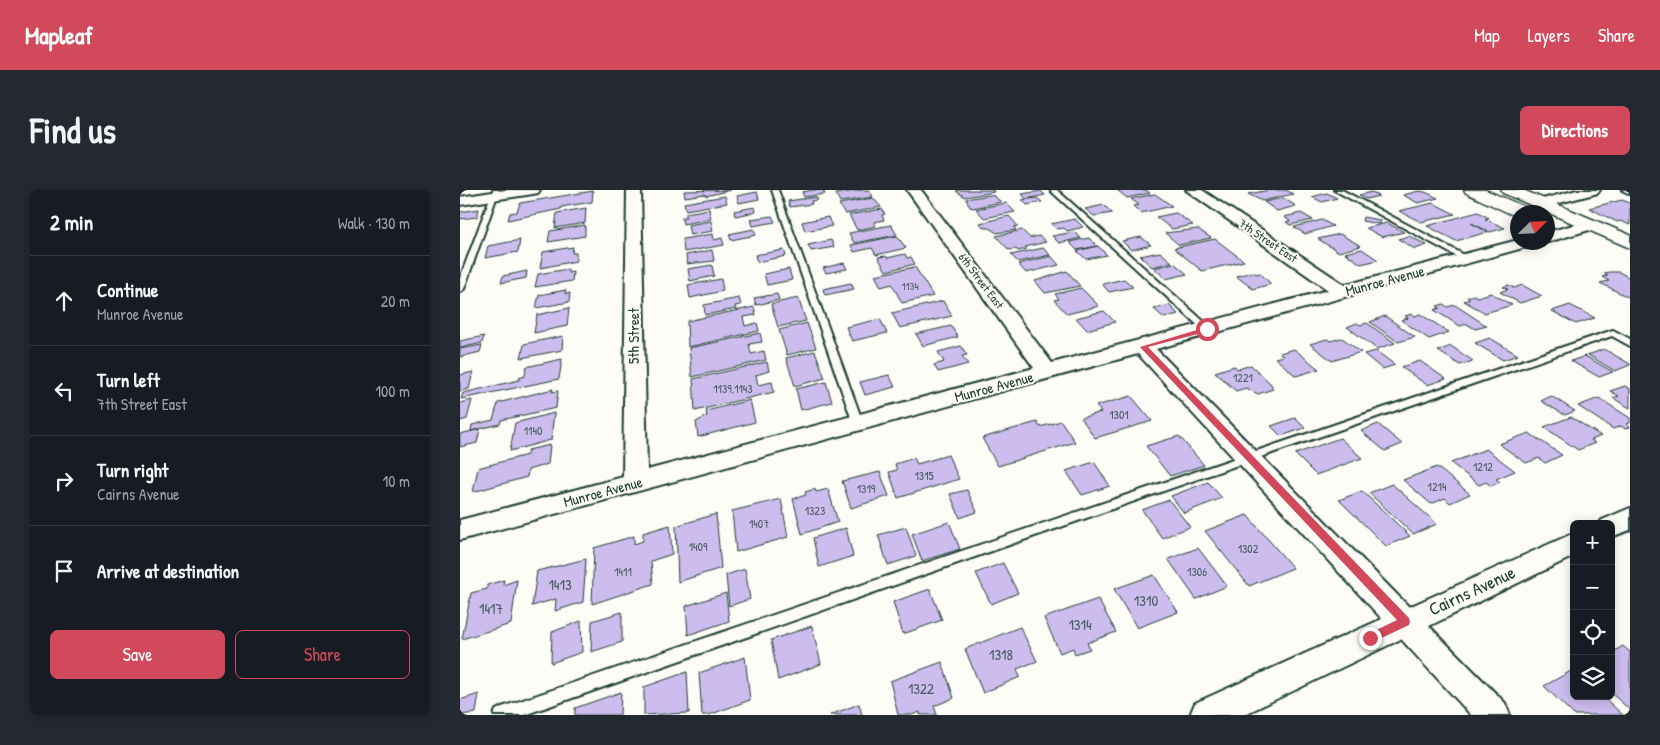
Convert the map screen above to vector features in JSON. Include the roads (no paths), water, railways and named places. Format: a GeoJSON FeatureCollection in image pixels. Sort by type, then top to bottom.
{"type":"FeatureCollection","features":[{"type":"Feature","properties":{"kind":"main road"},"geometry":{"type":"LineString","coordinates":[[1472,190],[1510,207]]}},
{"type":"Feature","properties":{"kind":"main road"},"geometry":{"type":"LineString","coordinates":[[1509,190],[1630,242]]}},
{"type":"Feature","properties":{"kind":"main road"},"geometry":{"type":"LineString","coordinates":[[1555,232],[1606,251]]}},
{"type":"Feature","properties":{"kind":"street"},"geometry":{"type":"LineString","coordinates":[[460,200],[495,193],[533,190]]}},
{"type":"Feature","properties":{"kind":"street","name":"5th Street"},"geometry":{"type":"LineString","coordinates":[[634,190],[635,483]]}},
{"type":"Feature","properties":{"kind":"street","name":"6th Street East"},"geometry":{"type":"LineString","coordinates":[[914,190],[1048,372]]}},
{"type":"Feature","properties":{"kind":"street","name":"7th Street East"},"geometry":{"type":"LineString","coordinates":[[1194,190],[1343,292]]}},
{"type":"Feature","properties":{"kind":"street"},"geometry":{"type":"LineString","coordinates":[[1540,204],[1593,190]]}},
{"type":"Feature","properties":{"kind":"street"},"geometry":{"type":"LineString","coordinates":[[1555,231],[1591,225]]}},
{"type":"Feature","properties":{"kind":"street","name":"Munroe Avenue"},"geometry":{"type":"LineString","coordinates":[[460,530],[1510,247]]}},
{"type":"Feature","properties":{"kind":"street"},"geometry":{"type":"LineString","coordinates":[[1143,347],[1493,715]]}},
{"type":"Feature","properties":{"kind":"street"},"geometry":{"type":"LineString","coordinates":[[1615,525],[1630,518]]}},
{"type":"Feature","properties":{"kind":"street","name":"Cairns Avenue"},"geometry":{"type":"LineString","coordinates":[[1207,715],[1570,546]]}},
{"type":"Feature","properties":{"kind":"lane"},"geometry":{"type":"LineString","coordinates":[[774,190],[858,424]]}},
{"type":"Feature","properties":{"kind":"lane"},"geometry":{"type":"LineString","coordinates":[[1054,190],[1207,329]]}},
{"type":"Feature","properties":{"kind":"lane"},"geometry":{"type":"LineString","coordinates":[[1337,190],[1468,259]]}},
{"type":"Feature","properties":{"kind":"lane"},"geometry":{"type":"LineString","coordinates":[[1625,190],[1630,192]]}},
{"type":"Feature","properties":{"kind":"lane"},"geometry":{"type":"LineString","coordinates":[[460,289],[495,193]]}},
{"type":"Feature","properties":{"kind":"lane"},"geometry":{"type":"LineString","coordinates":[[502,715],[1613,333],[1630,342]]}}]}
